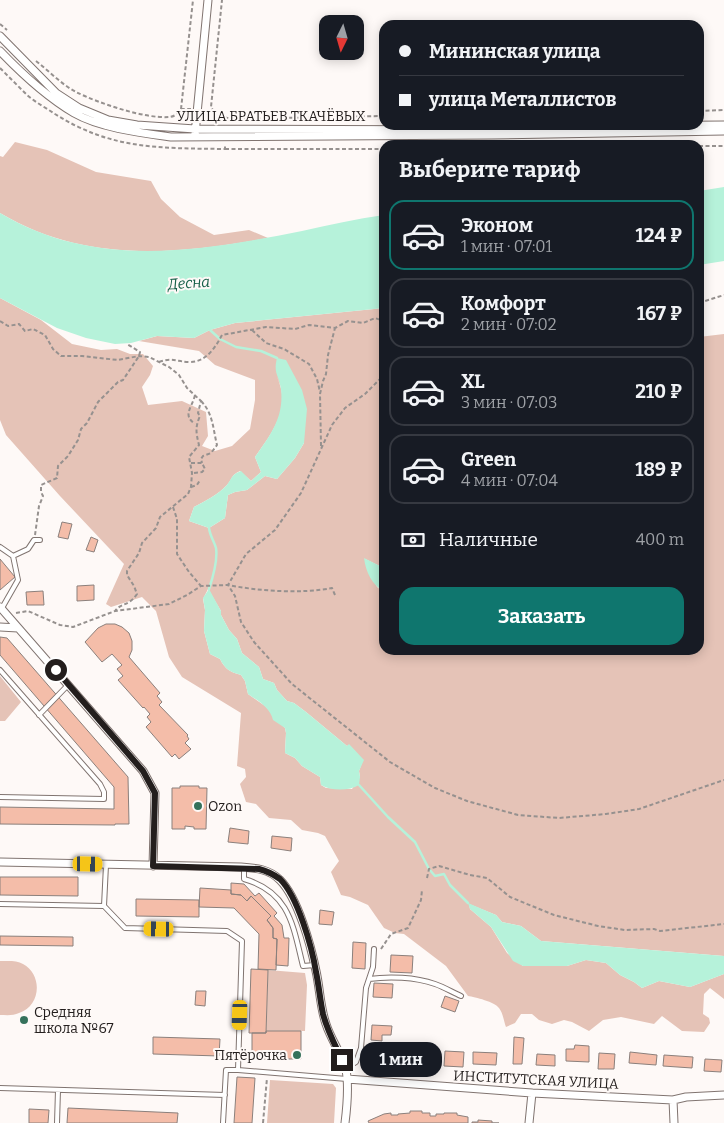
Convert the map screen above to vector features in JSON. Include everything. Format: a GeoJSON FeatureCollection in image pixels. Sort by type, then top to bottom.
{"type":"FeatureCollection","features":[{"type":"Feature","properties":{"kind":"street"},"geometry":{"type":"LineString","coordinates":[[194,138],[208,0]]}},
{"type":"Feature","properties":{"kind":"street","name":"УЛИЦА БРАТЬЕВ ТКАЧЁВЫХ"},"geometry":{"type":"LineString","coordinates":[[0,36],[56,93],[79,108],[108,120],[128,124],[195,130],[494,130]]}},
{"type":"Feature","properties":{"kind":"street","name":"УЛИЦА БРАТЬЕВ ТКАЧЁВЫХ"},"geometry":{"type":"LineString","coordinates":[[0,51],[14,66],[52,98],[76,114],[138,133],[194,138],[724,131]]}},
{"type":"Feature","properties":{"kind":"street","name":"УЛИЦА БРАТЬЕВ ТКАЧЁВЫХ"},"geometry":{"type":"LineString","coordinates":[[704,125],[724,125]]}},
{"type":"Feature","properties":{"kind":"street"},"geometry":{"type":"LineString","coordinates":[[2,610],[143,771],[155,793],[153,866]]}},
{"type":"Feature","properties":{"kind":"street"},"geometry":{"type":"LineString","coordinates":[[0,627],[18,628]]}},
{"type":"Feature","properties":{"kind":"street"},"geometry":{"type":"LineString","coordinates":[[0,862],[243,867],[271,873],[281,880],[300,914],[315,965],[325,1019],[346,1069],[345,1123]]}},
{"type":"Feature","properties":{"kind":"street","name":"ИНСТИТУТСКАЯ УЛИЦА"},"geometry":{"type":"LineString","coordinates":[[347,1079],[532,1093],[673,1100],[724,1095]]}},
{"type":"Feature","properties":{"kind":"street"},"geometry":{"type":"LineString","coordinates":[[529,1123],[532,1093]]}},
{"type":"Feature","properties":{"kind":"street"},"geometry":{"type":"LineString","coordinates":[[673,1100],[674,1123]]}},
{"type":"Feature","properties":{"kind":"lane"},"geometry":{"type":"LineString","coordinates":[[13,556],[28,549],[34,540],[40,540]]}},
{"type":"Feature","properties":{"kind":"lane"},"geometry":{"type":"LineString","coordinates":[[0,547],[13,556],[18,580],[2,610]]}},
{"type":"Feature","properties":{"kind":"lane"},"geometry":{"type":"LineString","coordinates":[[0,670],[100,784],[104,792],[104,799],[0,797]]}},
{"type":"Feature","properties":{"kind":"lane"},"geometry":{"type":"LineString","coordinates":[[39,715],[68,684]]}},
{"type":"Feature","properties":{"kind":"lane"},"geometry":{"type":"LineString","coordinates":[[104,906],[106,864]]}},
{"type":"Feature","properties":{"kind":"lane"},"geometry":{"type":"LineString","coordinates":[[243,867],[244,879],[259,883],[276,895],[289,915],[303,966],[315,965]]}},
{"type":"Feature","properties":{"kind":"lane"},"geometry":{"type":"LineString","coordinates":[[0,904],[104,906],[125,928],[227,930],[242,941],[238,1070]]}},
{"type":"Feature","properties":{"kind":"lane"},"geometry":{"type":"LineString","coordinates":[[346,1069],[356,1062],[361,1048],[366,988],[372,967],[374,949]]}},
{"type":"Feature","properties":{"kind":"lane"},"geometry":{"type":"LineString","coordinates":[[369,979],[382,977],[425,982],[435,984],[460,996]]}},
{"type":"Feature","properties":{"kind":"lane"},"geometry":{"type":"LineString","coordinates":[[223,1123],[226,1070],[347,1079]]}},
{"type":"Feature","properties":{"kind":"lane"},"geometry":{"type":"LineString","coordinates":[[0,1088],[225,1095]]}},
{"type":"Feature","properties":{"kind":"lane"},"geometry":{"type":"LineString","coordinates":[[57,1123],[58,1090]]}},
{"type":"Feature","properties":{"kind":"path"},"geometry":{"type":"LineString","coordinates":[[37,61],[74,91],[116,108],[170,117],[181,109],[193,0]]}},
{"type":"Feature","properties":{"kind":"path"},"geometry":{"type":"LineString","coordinates":[[214,112],[212,107],[222,0]]}},
{"type":"Feature","properties":{"kind":"path"},"geometry":{"type":"LineString","coordinates":[[0,24],[12,36]]}},
{"type":"Feature","properties":{"kind":"path"},"geometry":{"type":"LineString","coordinates":[[181,109],[214,112],[231,119],[379,116]]}},
{"type":"Feature","properties":{"kind":"path"},"geometry":{"type":"LineString","coordinates":[[704,111],[724,110]]}},
{"type":"Feature","properties":{"kind":"path"},"geometry":{"type":"LineString","coordinates":[[704,146],[724,146]]}},
{"type":"Feature","properties":{"kind":"path"},"geometry":{"type":"LineString","coordinates":[[225,149],[379,149]]}},
{"type":"Feature","properties":{"kind":"path"},"geometry":{"type":"LineString","coordinates":[[704,301],[724,295]]}},
{"type":"Feature","properties":{"kind":"path"},"geometry":{"type":"LineString","coordinates":[[160,362],[169,358],[191,362],[203,359],[217,345],[222,336],[266,326],[295,329],[309,325],[335,328],[348,322],[363,323],[375,318],[379,319]]}},
{"type":"Feature","properties":{"kind":"path"},"geometry":{"type":"LineString","coordinates":[[0,321],[8,326],[19,324],[26,331],[32,329],[45,335],[61,356],[118,360],[140,356],[150,357],[179,375],[188,388],[207,407],[211,416],[217,445],[211,453],[201,458],[205,469],[202,472],[193,473]]}},
{"type":"Feature","properties":{"kind":"path"},"geometry":{"type":"LineString","coordinates":[[321,448],[320,394],[335,328]]}},
{"type":"Feature","properties":{"kind":"path"},"geometry":{"type":"LineString","coordinates":[[252,330],[266,343],[284,348],[309,364],[320,394]]}},
{"type":"Feature","properties":{"kind":"path"},"geometry":{"type":"LineString","coordinates":[[127,344],[140,352],[140,356]]}},
{"type":"Feature","properties":{"kind":"path"},"geometry":{"type":"LineString","coordinates":[[34,540],[39,506],[43,496],[41,485],[58,478],[58,466],[68,456],[78,440],[81,429],[87,423],[98,402],[118,382],[123,380],[140,356]]}},
{"type":"Feature","properties":{"kind":"path"},"geometry":{"type":"LineString","coordinates":[[228,585],[246,554],[275,530],[301,493],[332,425],[345,408],[365,394],[379,380]]}},
{"type":"Feature","properties":{"kind":"path"},"geometry":{"type":"LineString","coordinates":[[195,395],[187,416],[196,425]]}},
{"type":"Feature","properties":{"kind":"path"},"geometry":{"type":"LineString","coordinates":[[192,487],[189,457],[199,445],[196,425],[200,416],[198,413],[201,401]]}},
{"type":"Feature","properties":{"kind":"path"},"geometry":{"type":"LineString","coordinates":[[190,463],[202,463]]}},
{"type":"Feature","properties":{"kind":"path"},"geometry":{"type":"LineString","coordinates":[[115,611],[118,607],[131,602],[137,594],[126,575],[142,544],[156,528],[160,517],[188,494],[192,487],[200,480]]}},
{"type":"Feature","properties":{"kind":"path"},"geometry":{"type":"LineString","coordinates":[[173,507],[177,519],[176,554],[201,586]]}},
{"type":"Feature","properties":{"kind":"path"},"geometry":{"type":"LineString","coordinates":[[228,585],[235,596],[241,622],[249,636],[292,684],[390,762],[435,788],[467,801],[518,815],[559,818],[639,809],[724,780]]}},
{"type":"Feature","properties":{"kind":"path"},"geometry":{"type":"LineString","coordinates":[[2,610],[28,611],[60,625],[73,627],[115,611],[169,604],[201,586],[228,585],[243,588],[315,592],[332,588],[335,595]]}},
{"type":"Feature","properties":{"kind":"path"},"geometry":{"type":"LineString","coordinates":[[427,878],[429,869],[439,866],[487,878],[510,897],[554,915],[598,926],[625,930],[654,929],[660,931],[724,924]]}},
{"type":"Feature","properties":{"kind":"path"},"geometry":{"type":"LineString","coordinates":[[380,953],[391,934],[408,928],[421,900],[422,890]]}},
{"type":"Feature","properties":{"kind":"path"},"geometry":{"type":"LineString","coordinates":[[263,1123],[267,1073]]}},
{"type":"Feature","properties":{"kind":"shaded area"},"geometry":{"type":"Polygon","coordinates":[[[15,142],[47,150],[96,172],[151,181],[161,199],[180,217],[214,235],[249,230],[268,238],[199,248],[131,251],[97,247],[64,240],[32,229],[0,213],[0,156],[3,157],[15,142]]]}},
{"type":"Feature","properties":{"kind":"shaded area"},"geometry":{"type":"Polygon","coordinates":[[[0,298],[41,320],[72,344],[101,350],[117,349],[130,354],[143,354],[153,366],[150,375],[142,387],[148,405],[182,401],[206,412],[208,436],[202,446],[215,451],[232,446],[250,429],[255,400],[255,380],[215,365],[199,351],[139,341],[157,336],[194,338],[210,330],[235,323],[379,309],[379,566],[365,559],[379,588],[379,655],[704,655],[704,336],[724,334],[724,956],[541,941],[521,926],[502,922],[496,915],[469,904],[470,909],[491,927],[507,953],[523,966],[567,966],[586,960],[606,963],[620,975],[642,988],[659,981],[690,987],[724,974],[724,999],[710,988],[704,994],[703,1014],[709,1018],[710,1023],[704,1032],[682,1031],[662,1016],[654,1024],[621,1017],[603,1020],[589,1031],[564,1020],[552,1024],[539,1020],[532,1014],[521,1014],[515,1023],[506,1027],[502,1012],[497,1006],[485,1000],[468,996],[446,966],[404,934],[395,933],[384,928],[368,905],[341,895],[331,872],[339,861],[325,836],[302,830],[291,820],[269,818],[256,804],[246,802],[240,784],[246,777],[245,769],[237,766],[241,713],[182,677],[169,657],[156,611],[142,597],[111,607],[106,604],[124,564],[6,435],[0,420],[0,298]],[[276,373],[281,390],[281,411],[268,438],[255,457],[261,472],[251,481],[240,471],[237,472],[220,492],[194,507],[189,521],[209,528],[225,518],[228,495],[247,490],[265,476],[277,479],[295,458],[304,443],[276,373]],[[208,589],[203,599],[205,610],[204,631],[210,654],[220,659],[228,670],[241,675],[245,681],[248,694],[265,706],[285,728],[285,753],[295,758],[302,766],[320,777],[321,785],[326,788],[352,789],[360,777],[359,771],[363,760],[349,745],[347,746],[294,703],[287,701],[277,690],[274,683],[263,679],[259,667],[242,653],[237,639],[229,630],[221,615],[221,611],[208,589]]]}},
{"type":"Feature","properties":{"kind":"shaded area"},"geometry":{"type":"Polygon","coordinates":[[[0,676],[21,702],[5,721],[0,721],[0,676]]]}},
{"type":"Feature","properties":{"kind":"shaded area"},"geometry":{"type":"Polygon","coordinates":[[[0,961],[21,963],[34,975],[37,990],[32,1004],[17,1014],[0,1015],[0,961]]]}},
{"type":"Feature","properties":{"kind":"shaded area"},"geometry":{"type":"Polygon","coordinates":[[[268,970],[305,973],[307,985],[305,1031],[266,1031],[268,970]]]}},
{"type":"Feature","properties":{"kind":"shaded area"},"geometry":{"type":"Polygon","coordinates":[[[270,1080],[333,1084],[336,1088],[334,1123],[267,1123],[270,1080]]]}},
{"type":"Feature","properties":{"kind":"water"},"geometry":{"type":"Polygon","coordinates":[[[724,187],[724,261],[704,264],[704,190],[724,187]]]}},
{"type":"Feature","properties":{"kind":"water","name":"Десна"},"geometry":{"type":"Polygon","coordinates":[[[0,213],[36,231],[73,243],[110,249],[148,251],[225,245],[379,216],[379,309],[235,323],[210,330],[194,338],[157,336],[131,343],[115,344],[86,338],[57,328],[0,298],[0,213]]]}},
{"type":"Feature","properties":{"kind":"water"},"geometry":{"type":"Polygon","coordinates":[[[277,358],[286,360],[302,390],[307,409],[304,443],[295,458],[277,479],[265,476],[247,490],[228,495],[225,518],[209,528],[189,521],[194,507],[220,492],[235,474],[241,471],[251,481],[261,472],[255,457],[271,433],[280,408],[281,389],[276,368],[277,358]]]}},
{"type":"Feature","properties":{"kind":"water"},"geometry":{"type":"Polygon","coordinates":[[[364,558],[379,566],[379,588],[370,578],[364,558]]]}},
{"type":"Feature","properties":{"kind":"water"},"geometry":{"type":"Polygon","coordinates":[[[209,589],[229,630],[237,639],[242,653],[259,667],[263,679],[274,683],[277,690],[287,701],[294,703],[306,712],[347,746],[349,744],[364,760],[359,771],[359,785],[345,789],[325,787],[321,785],[320,777],[302,766],[295,758],[285,753],[285,728],[273,720],[269,711],[248,694],[245,681],[241,675],[228,670],[220,659],[210,654],[204,631],[205,610],[203,598],[209,589]]]}},
{"type":"Feature","properties":{"kind":"water"},"geometry":{"type":"Polygon","coordinates":[[[468,903],[496,915],[502,922],[521,926],[541,941],[724,956],[724,974],[690,987],[659,981],[642,988],[620,975],[606,963],[586,960],[567,966],[523,966],[513,961],[491,927],[470,909],[468,903]]]}},
{"type":"Feature","properties":{"kind":"building"},"geometry":{"type":"Polygon","coordinates":[[[62,522],[72,524],[68,539],[58,537],[62,522]]]}},
{"type":"Feature","properties":{"kind":"building"},"geometry":{"type":"Polygon","coordinates":[[[91,537],[98,540],[94,552],[86,550],[91,537]]]}},
{"type":"Feature","properties":{"kind":"building"},"geometry":{"type":"Polygon","coordinates":[[[0,559],[15,577],[0,590],[0,559]]]}},
{"type":"Feature","properties":{"kind":"building"},"geometry":{"type":"Polygon","coordinates":[[[94,585],[94,600],[77,601],[77,586],[94,585]]]}},
{"type":"Feature","properties":{"kind":"building"},"geometry":{"type":"Polygon","coordinates":[[[43,591],[44,605],[27,605],[26,592],[43,591]]]}},
{"type":"Feature","properties":{"kind":"building"},"geometry":{"type":"Polygon","coordinates":[[[106,624],[115,624],[129,633],[132,641],[132,650],[129,657],[160,693],[157,696],[162,702],[159,705],[188,735],[189,739],[185,743],[191,749],[179,759],[175,754],[172,757],[146,727],[151,722],[147,717],[150,714],[118,680],[123,676],[117,669],[122,665],[112,654],[102,662],[85,642],[98,628],[106,624]]]}},
{"type":"Feature","properties":{"kind":"building"},"geometry":{"type":"Polygon","coordinates":[[[0,637],[7,638],[128,777],[129,824],[0,824],[0,807],[114,809],[114,787],[0,655],[0,637]]]}},
{"type":"Feature","properties":{"kind":"building"},"geometry":{"type":"Polygon","coordinates":[[[180,786],[207,788],[206,829],[194,829],[194,827],[185,826],[185,829],[172,829],[172,788],[180,788],[180,786]]]}},
{"type":"Feature","properties":{"kind":"building"},"geometry":{"type":"Polygon","coordinates":[[[230,828],[249,831],[248,844],[228,842],[230,828]]]}},
{"type":"Feature","properties":{"kind":"building"},"geometry":{"type":"Polygon","coordinates":[[[272,836],[292,838],[291,851],[271,848],[272,836]]]}},
{"type":"Feature","properties":{"kind":"building"},"geometry":{"type":"Polygon","coordinates":[[[0,877],[78,877],[78,896],[0,895],[0,877]]]}},
{"type":"Feature","properties":{"kind":"building"},"geometry":{"type":"Polygon","coordinates":[[[231,883],[244,884],[255,896],[259,893],[277,913],[274,916],[282,925],[284,938],[289,938],[288,966],[276,965],[277,939],[273,938],[273,928],[267,920],[271,916],[251,896],[247,901],[241,895],[231,894],[231,883]]]}},
{"type":"Feature","properties":{"kind":"building"},"geometry":{"type":"Polygon","coordinates":[[[200,888],[231,890],[231,894],[241,895],[247,901],[251,896],[271,916],[267,920],[273,928],[273,938],[277,939],[276,970],[258,969],[259,934],[234,908],[199,907],[200,888]]]}},
{"type":"Feature","properties":{"kind":"building"},"geometry":{"type":"Polygon","coordinates":[[[136,899],[199,900],[199,917],[136,916],[136,899]]]}},
{"type":"Feature","properties":{"kind":"building"},"geometry":{"type":"Polygon","coordinates":[[[320,910],[334,912],[332,925],[319,924],[320,910]]]}},
{"type":"Feature","properties":{"kind":"building"},"geometry":{"type":"Polygon","coordinates":[[[0,936],[73,937],[73,946],[0,945],[0,936]]]}},
{"type":"Feature","properties":{"kind":"building"},"geometry":{"type":"Polygon","coordinates":[[[353,942],[366,943],[365,969],[352,968],[353,942]]]}},
{"type":"Feature","properties":{"kind":"building"},"geometry":{"type":"Polygon","coordinates":[[[391,955],[413,956],[412,973],[390,972],[391,955]]]}},
{"type":"Feature","properties":{"kind":"building"},"geometry":{"type":"Polygon","coordinates":[[[251,969],[268,970],[266,1033],[249,1033],[251,969]]]}},
{"type":"Feature","properties":{"kind":"building"},"geometry":{"type":"Polygon","coordinates":[[[374,983],[393,984],[392,998],[373,997],[374,983]]]}},
{"type":"Feature","properties":{"kind":"building"},"geometry":{"type":"Polygon","coordinates":[[[196,991],[206,991],[205,1006],[195,1005],[196,991]]]}},
{"type":"Feature","properties":{"kind":"building"},"geometry":{"type":"Polygon","coordinates":[[[445,996],[459,1001],[455,1012],[441,1007],[445,996]]]}},
{"type":"Feature","properties":{"kind":"building"},"geometry":{"type":"Polygon","coordinates":[[[372,1025],[392,1026],[391,1035],[382,1035],[382,1041],[371,1040],[372,1025]]]}},
{"type":"Feature","properties":{"kind":"building"},"geometry":{"type":"Polygon","coordinates":[[[266,1031],[301,1031],[301,1059],[252,1059],[252,1033],[266,1033],[266,1031]]]}},
{"type":"Feature","properties":{"kind":"building"},"geometry":{"type":"Polygon","coordinates":[[[153,1037],[220,1039],[219,1056],[153,1054],[153,1037]]]}},
{"type":"Feature","properties":{"kind":"building"},"geometry":{"type":"Polygon","coordinates":[[[514,1037],[524,1038],[522,1064],[513,1064],[514,1037]]]}},
{"type":"Feature","properties":{"kind":"building"},"geometry":{"type":"Polygon","coordinates":[[[575,1045],[589,1046],[589,1062],[566,1061],[566,1049],[574,1049],[575,1045]]]}},
{"type":"Feature","properties":{"kind":"building"},"geometry":{"type":"Polygon","coordinates":[[[410,1047],[426,1048],[426,1061],[409,1060],[410,1047]]]}},
{"type":"Feature","properties":{"kind":"building"},"geometry":{"type":"Polygon","coordinates":[[[376,1048],[389,1049],[388,1061],[376,1060],[376,1048]]]}},
{"type":"Feature","properties":{"kind":"building"},"geometry":{"type":"Polygon","coordinates":[[[445,1051],[464,1052],[463,1067],[444,1066],[445,1051]]]}},
{"type":"Feature","properties":{"kind":"building"},"geometry":{"type":"Polygon","coordinates":[[[473,1052],[497,1053],[496,1065],[473,1064],[473,1052]]]}},
{"type":"Feature","properties":{"kind":"building"},"geometry":{"type":"Polygon","coordinates":[[[630,1052],[657,1055],[656,1065],[629,1063],[630,1052]]]}},
{"type":"Feature","properties":{"kind":"building"},"geometry":{"type":"Polygon","coordinates":[[[599,1053],[615,1054],[614,1069],[598,1069],[599,1053]]]}},
{"type":"Feature","properties":{"kind":"building"},"geometry":{"type":"Polygon","coordinates":[[[537,1054],[555,1055],[555,1066],[536,1065],[537,1054]]]}},
{"type":"Feature","properties":{"kind":"building"},"geometry":{"type":"Polygon","coordinates":[[[664,1055],[693,1057],[692,1068],[663,1066],[664,1055]]]}},
{"type":"Feature","properties":{"kind":"building"},"geometry":{"type":"Polygon","coordinates":[[[705,1059],[722,1060],[721,1072],[704,1071],[705,1059]]]}},
{"type":"Feature","properties":{"kind":"building"},"geometry":{"type":"Polygon","coordinates":[[[237,1077],[255,1078],[252,1123],[234,1123],[237,1077]]]}},
{"type":"Feature","properties":{"kind":"building"},"geometry":{"type":"Polygon","coordinates":[[[68,1108],[178,1113],[177,1123],[67,1123],[68,1108]]]}},
{"type":"Feature","properties":{"kind":"building"},"geometry":{"type":"Polygon","coordinates":[[[29,1109],[49,1110],[48,1123],[29,1123],[29,1109]]]}},
{"type":"Feature","properties":{"kind":"building"},"geometry":{"type":"Polygon","coordinates":[[[410,1111],[430,1113],[430,1116],[457,1113],[457,1115],[468,1117],[468,1123],[369,1123],[368,1121],[384,1114],[398,1115],[410,1113],[410,1111]]]}},
{"type":"Feature","properties":{"kind":"building"},"geometry":{"type":"Polygon","coordinates":[[[478,1120],[492,1121],[492,1123],[472,1123],[478,1122],[478,1120]]]}},
{"type":"Feature","properties":{"kind":"waterway"},"geometry":{"type":"LineString","coordinates":[[210,330],[220,339],[236,347],[261,351],[277,358]]}},
{"type":"Feature","properties":{"kind":"waterway"},"geometry":{"type":"LineString","coordinates":[[209,528],[216,548],[216,558],[209,589]]}},
{"type":"Feature","properties":{"kind":"waterway"},"geometry":{"type":"LineString","coordinates":[[359,785],[388,817],[415,842],[429,869],[435,876],[444,874],[450,885],[468,903]]}},
{"type":"Feature","properties":{"kind":"place","name":"Ozon"},"geometry":{"type":"Point","coordinates":[198,806]}},
{"type":"Feature","properties":{"kind":"place","name":"Средняя школа №67"},"geometry":{"type":"Point","coordinates":[24,1020]}},
{"type":"Feature","properties":{"kind":"place","name":"Пятёрочка"},"geometry":{"type":"Point","coordinates":[297,1055]}},
{"type":"Feature","properties":{"kind":"route"},"geometry":{"type":"LineString","coordinates":[[56,670],[143,771],[155,793],[153,866],[241,867],[259,869],[271,873],[281,880],[300,914],[316,970],[321,1004],[327,1026],[342,1060]]}}]}
